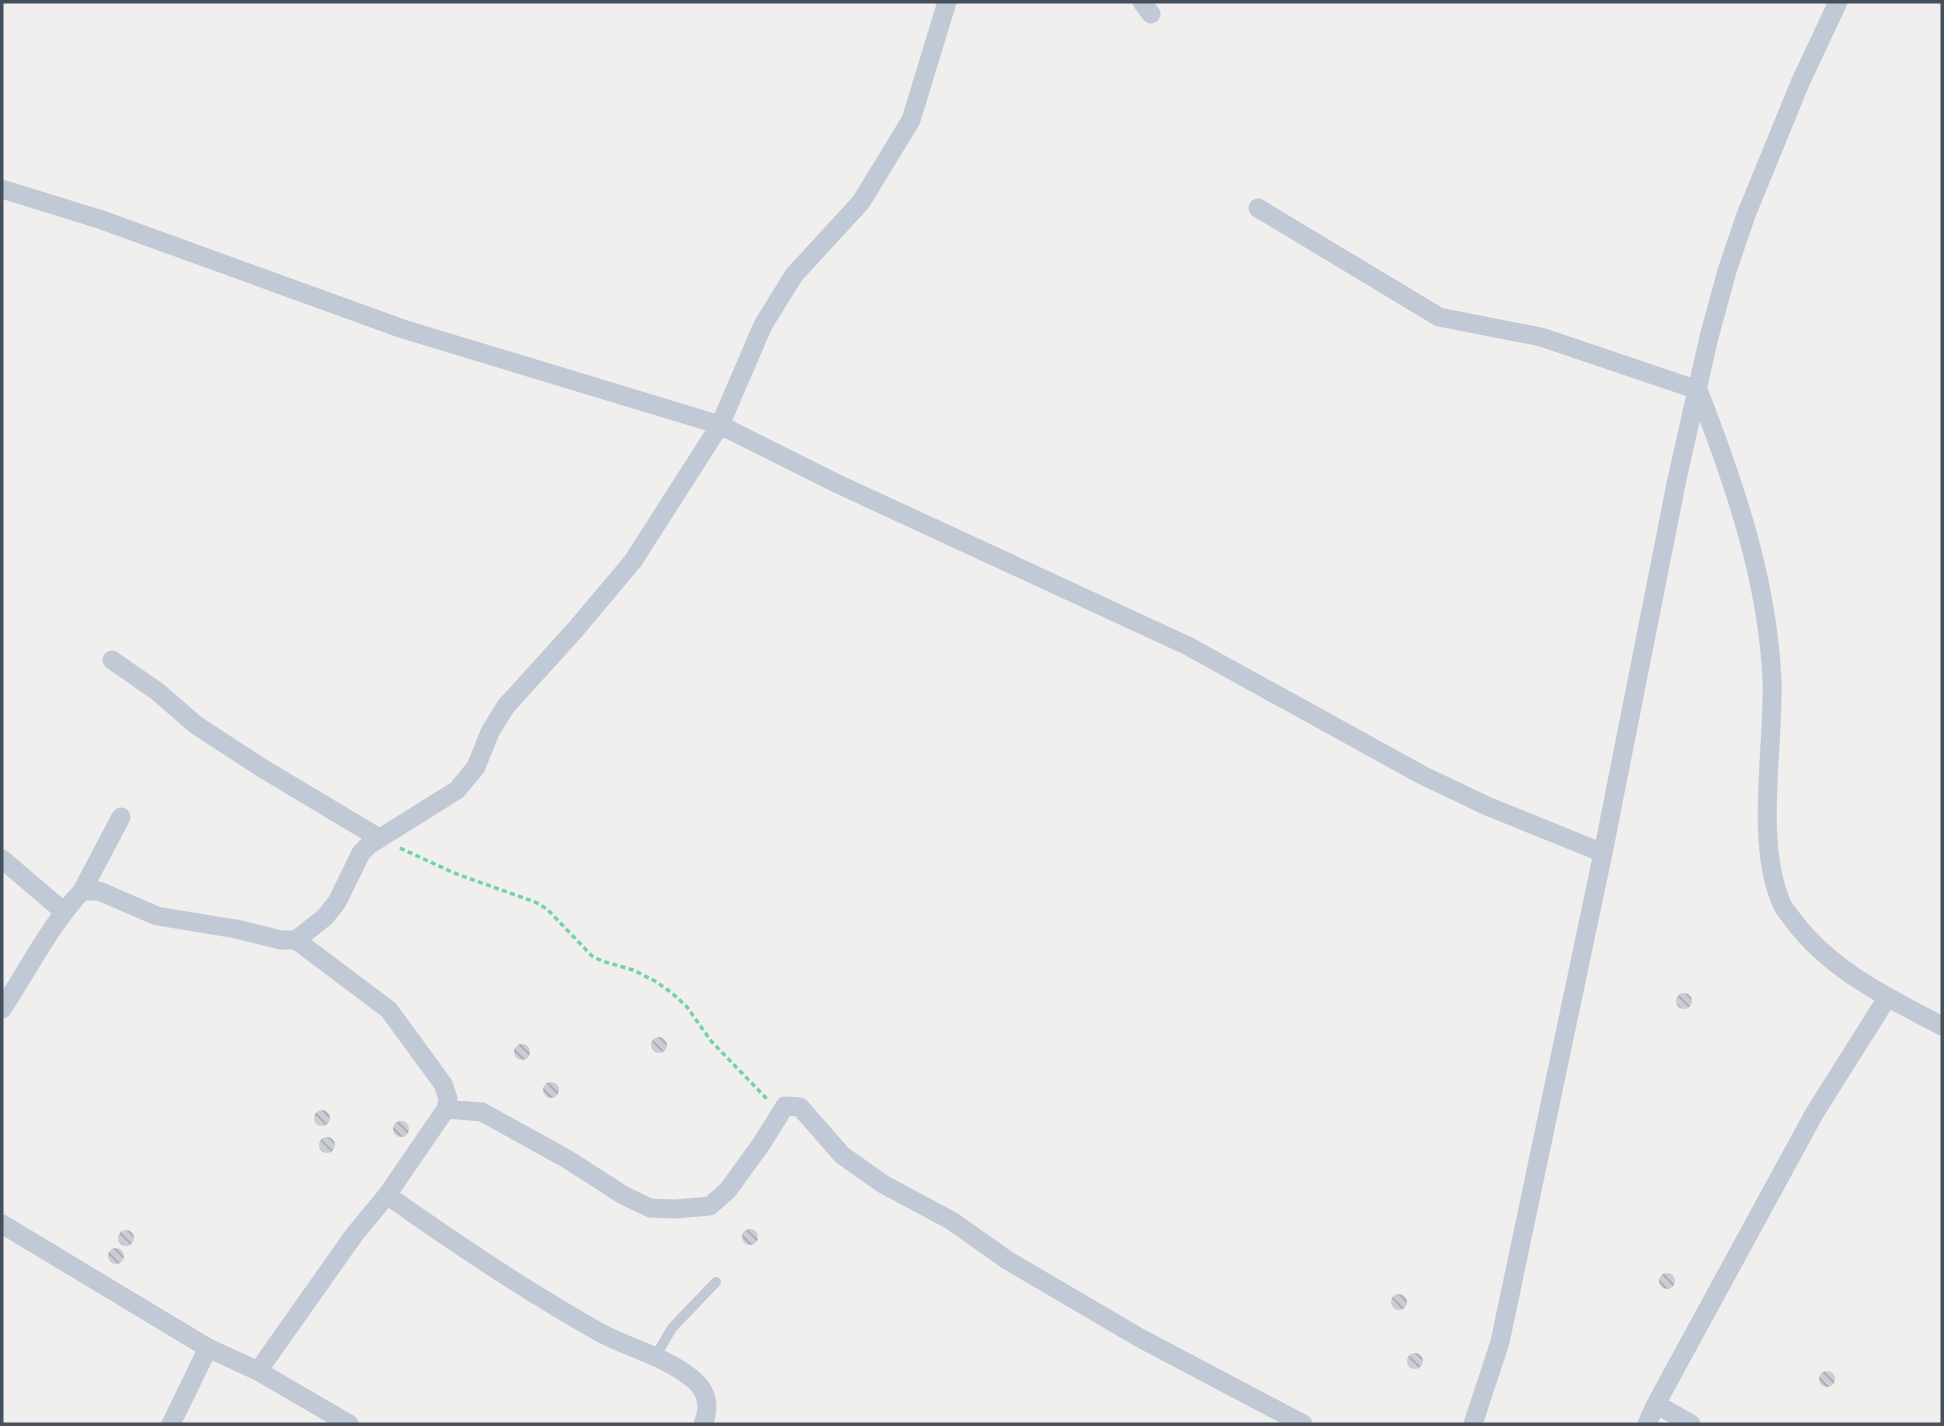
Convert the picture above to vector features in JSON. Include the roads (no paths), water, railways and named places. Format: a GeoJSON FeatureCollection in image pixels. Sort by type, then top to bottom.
{"type":"FeatureCollection","features":[{"type":"Feature","properties":{"kind":"street"},"geometry":{"type":"LineString","coordinates":[[296,940],[325,917],[337,902],[361,853],[379,838],[457,790],[476,766],[506,706],[633,561],[720,425],[769,315],[794,275],[861,202],[911,120],[947,2]]}},
{"type":"Feature","properties":{"kind":"street"},"geometry":{"type":"LineString","coordinates":[[1473,1424],[1500,1342],[1603,853],[1677,479],[1723,284],[1746,215],[1800,83],[1838,2]]}},
{"type":"Feature","properties":{"kind":"street"},"geometry":{"type":"LineString","coordinates":[[2,189],[102,220],[403,329],[720,425],[838,484],[1188,646],[1422,775],[1487,806],[1603,853]]}},
{"type":"Feature","properties":{"kind":"street"},"geometry":{"type":"LineString","coordinates":[[1258,208],[1439,317],[1541,337],[1698,390]]}},
{"type":"Feature","properties":{"kind":"street"},"geometry":{"type":"LineString","coordinates":[[1698,390],[1753,552],[1765,615],[1772,681],[1768,828],[1772,870],[1781,904],[1801,931],[1829,959],[1887,998],[1942,1026]]}},
{"type":"Feature","properties":{"kind":"street"},"geometry":{"type":"LineString","coordinates":[[112,660],[159,692],[207,732],[261,768],[379,838]]}},
{"type":"Feature","properties":{"kind":"street"},"geometry":{"type":"LineString","coordinates":[[2,1009],[29,970],[63,911],[82,891],[121,817]]}},
{"type":"Feature","properties":{"kind":"street"},"geometry":{"type":"LineString","coordinates":[[2,859],[63,911]]}},
{"type":"Feature","properties":{"kind":"street"},"geometry":{"type":"LineString","coordinates":[[82,891],[99,891],[157,916],[236,929],[281,940],[296,940],[389,1010],[443,1084],[448,1098],[446,1109],[387,1195],[354,1235],[258,1371]]}},
{"type":"Feature","properties":{"kind":"street"},"geometry":{"type":"LineString","coordinates":[[1647,1424],[1814,1114],[1887,998]]}},
{"type":"Feature","properties":{"kind":"street"},"geometry":{"type":"LineString","coordinates":[[446,1109],[482,1112],[567,1159],[623,1195],[650,1208],[675,1209],[710,1206],[728,1190],[785,1106],[800,1107],[842,1155],[883,1184],[952,1221],[1007,1260],[1140,1338],[1303,1424]]}},
{"type":"Feature","properties":{"kind":"street"},"geometry":{"type":"LineString","coordinates":[[387,1195],[537,1296],[603,1334],[655,1357],[695,1381],[708,1402],[703,1424]]}},
{"type":"Feature","properties":{"kind":"street"},"geometry":{"type":"LineString","coordinates":[[2,1224],[208,1348],[258,1371],[349,1424]]}},
{"type":"Feature","properties":{"kind":"street"},"geometry":{"type":"LineString","coordinates":[[171,1424],[208,1348]]}},
{"type":"Feature","properties":{"kind":"street"},"geometry":{"type":"LineString","coordinates":[[1656,1404],[1691,1424]]}},
{"type":"Feature","properties":{"kind":"lane"},"geometry":{"type":"LineString","coordinates":[[655,1357],[672,1328],[716,1282]]}}]}
